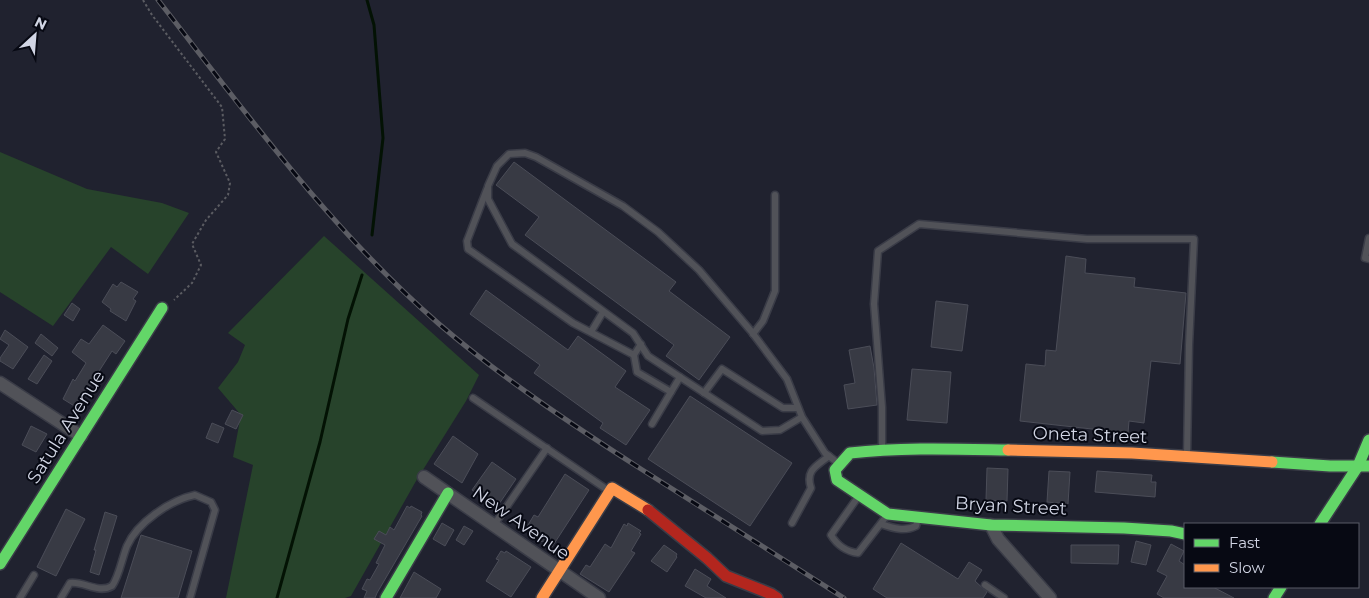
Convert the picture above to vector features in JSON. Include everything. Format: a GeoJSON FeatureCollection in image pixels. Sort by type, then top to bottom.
{"type":"FeatureCollection","features":[{"type":"Feature","properties":{"kind":"street","name":"Satula Avenue"},"geometry":{"type":"LineString","coordinates":[[0,564],[162,308]]}},
{"type":"Feature","properties":{"kind":"street"},"geometry":{"type":"LineString","coordinates":[[0,383],[81,436]]}},
{"type":"Feature","properties":{"kind":"street"},"geometry":{"type":"LineString","coordinates":[[1321,523],[1363,466],[1369,440]]}},
{"type":"Feature","properties":{"kind":"street","name":"Oneta Street"},"geometry":{"type":"LineString","coordinates":[[838,464],[850,453],[882,450],[954,449],[1132,453],[1363,466]]}},
{"type":"Feature","properties":{"kind":"street","name":"Bryan Street"},"geometry":{"type":"LineString","coordinates":[[838,464],[835,470],[837,480],[884,519],[918,518],[991,525],[1124,528],[1171,531],[1184,534]]}},
{"type":"Feature","properties":{"kind":"street","name":"New Avenue"},"geometry":{"type":"LineString","coordinates":[[424,476],[559,572],[599,598]]}},
{"type":"Feature","properties":{"kind":"street"},"geometry":{"type":"LineString","coordinates":[[542,598],[611,490],[648,510],[726,576],[777,598]]}},
{"type":"Feature","properties":{"kind":"street"},"geometry":{"type":"LineString","coordinates":[[386,598],[448,493]]}},
{"type":"Feature","properties":{"kind":"street"},"geometry":{"type":"LineString","coordinates":[[991,525],[998,539],[1050,598]]}},
{"type":"Feature","properties":{"kind":"lane"},"geometry":{"type":"LineString","coordinates":[[634,355],[573,323],[468,249],[467,241],[488,186],[497,166],[509,154],[524,153],[554,166],[622,206],[688,258],[714,286],[787,379],[802,417],[825,452],[838,464]]}},
{"type":"Feature","properties":{"kind":"lane"},"geometry":{"type":"LineString","coordinates":[[488,186],[488,198],[512,244],[634,333],[648,356],[762,431],[780,430],[802,417]]}},
{"type":"Feature","properties":{"kind":"lane"},"geometry":{"type":"LineString","coordinates":[[753,334],[764,321],[776,292],[775,195]]}},
{"type":"Feature","properties":{"kind":"lane"},"geometry":{"type":"LineString","coordinates":[[882,450],[882,407],[874,304],[878,251],[919,224],[1087,240],[1194,239],[1189,345],[1187,456]]}},
{"type":"Feature","properties":{"kind":"lane"},"geometry":{"type":"LineString","coordinates":[[1367,259],[1369,238]]}},
{"type":"Feature","properties":{"kind":"lane"},"geometry":{"type":"LineString","coordinates":[[591,332],[603,312]]}},
{"type":"Feature","properties":{"kind":"lane"},"geometry":{"type":"LineString","coordinates":[[641,344],[634,355],[637,372],[671,392]]}},
{"type":"Feature","properties":{"kind":"lane"},"geometry":{"type":"LineString","coordinates":[[704,393],[722,369],[783,408],[798,408]]}},
{"type":"Feature","properties":{"kind":"lane"},"geometry":{"type":"LineString","coordinates":[[652,424],[680,377]]}},
{"type":"Feature","properties":{"kind":"lane"},"geometry":{"type":"LineString","coordinates":[[473,398],[611,490]]}},
{"type":"Feature","properties":{"kind":"lane"},"geometry":{"type":"LineString","coordinates":[[494,525],[547,448]]}},
{"type":"Feature","properties":{"kind":"lane"},"geometry":{"type":"LineString","coordinates":[[792,523],[811,488],[808,479],[811,471],[829,456]]}},
{"type":"Feature","properties":{"kind":"lane"},"geometry":{"type":"LineString","coordinates":[[61,598],[70,583],[100,590],[112,586],[128,543],[146,521],[168,505],[195,495],[211,502],[215,510],[190,598]]}},
{"type":"Feature","properties":{"kind":"lane"},"geometry":{"type":"LineString","coordinates":[[858,496],[831,535],[834,541],[849,552],[858,554],[884,519]]}},
{"type":"Feature","properties":{"kind":"lane"},"geometry":{"type":"LineString","coordinates":[[20,598],[34,575]]}},
{"type":"Feature","properties":{"kind":"lane"},"geometry":{"type":"LineString","coordinates":[[985,585],[1004,598]]}},
{"type":"Feature","properties":{"kind":"path"},"geometry":{"type":"LineString","coordinates":[[144,0],[152,15],[222,107],[225,139],[216,152],[230,183],[228,196],[206,220],[192,244],[201,265],[192,283],[179,296],[162,308]]}},
{"type":"Feature","properties":{"kind":"green space"},"geometry":{"type":"Polygon","coordinates":[[[0,152],[87,189],[162,203],[189,213],[148,274],[111,247],[53,326],[0,292],[0,152]]]}},
{"type":"Feature","properties":{"kind":"green space"},"geometry":{"type":"Polygon","coordinates":[[[324,236],[479,375],[466,401],[416,481],[351,596],[345,598],[226,598],[253,465],[233,457],[241,415],[218,388],[238,362],[245,345],[228,333],[324,236]]]}},
{"type":"Feature","properties":{"kind":"building"},"geometry":{"type":"Polygon","coordinates":[[[514,162],[676,282],[669,291],[730,337],[699,380],[666,356],[674,345],[525,235],[539,217],[496,185],[514,162]]]}},
{"type":"Feature","properties":{"kind":"building"},"geometry":{"type":"Polygon","coordinates":[[[1066,256],[1086,259],[1085,273],[1135,278],[1134,287],[1186,293],[1180,364],[1151,361],[1144,423],[1129,421],[1128,433],[1020,421],[1026,364],[1045,366],[1046,350],[1056,351],[1066,256]]]}},
{"type":"Feature","properties":{"kind":"building"},"geometry":{"type":"Polygon","coordinates":[[[121,282],[138,292],[133,299],[136,301],[126,321],[110,311],[111,309],[102,302],[113,284],[117,287],[121,282]]]}},
{"type":"Feature","properties":{"kind":"building"},"geometry":{"type":"Polygon","coordinates":[[[486,290],[568,350],[578,336],[626,371],[615,387],[650,410],[626,445],[600,428],[603,423],[534,373],[540,365],[470,314],[486,290]]]}},
{"type":"Feature","properties":{"kind":"building"},"geometry":{"type":"Polygon","coordinates":[[[936,301],[968,305],[962,351],[931,347],[936,301]]]}},
{"type":"Feature","properties":{"kind":"building"},"geometry":{"type":"Polygon","coordinates":[[[72,303],[80,309],[73,321],[64,315],[72,303]]]}},
{"type":"Feature","properties":{"kind":"building"},"geometry":{"type":"Polygon","coordinates":[[[103,325],[125,341],[116,354],[112,351],[76,407],[63,399],[73,379],[75,381],[86,363],[72,352],[81,339],[89,344],[103,325]]]}},
{"type":"Feature","properties":{"kind":"building"},"geometry":{"type":"Polygon","coordinates":[[[5,330],[28,347],[13,369],[0,361],[9,345],[0,339],[5,330]]]}},
{"type":"Feature","properties":{"kind":"building"},"geometry":{"type":"Polygon","coordinates":[[[41,334],[58,348],[52,356],[35,343],[41,334]]]}},
{"type":"Feature","properties":{"kind":"building"},"geometry":{"type":"Polygon","coordinates":[[[870,346],[877,405],[848,409],[844,385],[855,383],[849,350],[870,346]]]}},
{"type":"Feature","properties":{"kind":"building"},"geometry":{"type":"Polygon","coordinates":[[[44,355],[52,361],[37,384],[28,379],[44,355]]]}},
{"type":"Feature","properties":{"kind":"building"},"geometry":{"type":"Polygon","coordinates":[[[912,369],[951,372],[947,423],[907,420],[912,369]]]}},
{"type":"Feature","properties":{"kind":"building"},"geometry":{"type":"Polygon","coordinates":[[[690,396],[792,463],[750,526],[648,459],[690,396]]]}},
{"type":"Feature","properties":{"kind":"building"},"geometry":{"type":"Polygon","coordinates":[[[232,410],[243,415],[236,429],[225,424],[232,410]]]}},
{"type":"Feature","properties":{"kind":"building"},"geometry":{"type":"Polygon","coordinates":[[[212,423],[224,428],[218,443],[206,438],[212,423]]]}},
{"type":"Feature","properties":{"kind":"building"},"geometry":{"type":"Polygon","coordinates":[[[31,426],[47,434],[36,452],[22,445],[31,426]]]}},
{"type":"Feature","properties":{"kind":"building"},"geometry":{"type":"Polygon","coordinates":[[[453,436],[478,454],[462,483],[434,464],[453,436]]]}},
{"type":"Feature","properties":{"kind":"building"},"geometry":{"type":"Polygon","coordinates":[[[492,462],[516,479],[497,507],[472,490],[492,462]]]}},
{"type":"Feature","properties":{"kind":"building"},"geometry":{"type":"Polygon","coordinates":[[[987,468],[1008,469],[1007,501],[986,500],[987,468]]]}},
{"type":"Feature","properties":{"kind":"building"},"geometry":{"type":"Polygon","coordinates":[[[1049,471],[1070,472],[1068,504],[1047,502],[1049,471]]]}},
{"type":"Feature","properties":{"kind":"building"},"geometry":{"type":"Polygon","coordinates":[[[1097,471],[1152,475],[1151,482],[1156,482],[1155,497],[1095,492],[1097,471]]]}},
{"type":"Feature","properties":{"kind":"building"},"geometry":{"type":"Polygon","coordinates":[[[565,474],[589,490],[552,547],[541,542],[525,530],[534,515],[538,517],[565,474]]]}},
{"type":"Feature","properties":{"kind":"building"},"geometry":{"type":"Polygon","coordinates":[[[407,506],[422,512],[422,516],[375,598],[364,598],[367,591],[362,589],[367,579],[370,580],[379,564],[376,563],[385,545],[374,539],[379,531],[386,535],[390,527],[394,530],[407,506]]]}},
{"type":"Feature","properties":{"kind":"building"},"geometry":{"type":"Polygon","coordinates":[[[66,509],[85,519],[56,576],[37,567],[66,509]]]}},
{"type":"Feature","properties":{"kind":"building"},"geometry":{"type":"Polygon","coordinates":[[[105,512],[117,516],[99,575],[90,572],[105,512]]]}},
{"type":"Feature","properties":{"kind":"building"},"geometry":{"type":"Polygon","coordinates":[[[442,523],[454,530],[445,546],[433,539],[442,523]]]}},
{"type":"Feature","properties":{"kind":"building"},"geometry":{"type":"Polygon","coordinates":[[[628,523],[641,531],[639,533],[641,534],[631,551],[635,553],[609,592],[580,574],[586,565],[590,567],[605,544],[611,548],[624,524],[627,526],[628,523]]]}},
{"type":"Feature","properties":{"kind":"building"},"geometry":{"type":"Polygon","coordinates":[[[464,526],[473,531],[464,545],[456,540],[464,526]]]}},
{"type":"Feature","properties":{"kind":"building"},"geometry":{"type":"Polygon","coordinates":[[[141,535],[192,551],[178,598],[121,598],[141,535]]]}},
{"type":"Feature","properties":{"kind":"building"},"geometry":{"type":"Polygon","coordinates":[[[1136,541],[1151,545],[1146,565],[1131,562],[1136,541]]]}},
{"type":"Feature","properties":{"kind":"building"},"geometry":{"type":"Polygon","coordinates":[[[901,543],[958,579],[969,562],[982,570],[975,581],[987,592],[983,598],[887,598],[873,589],[901,543]]]}},
{"type":"Feature","properties":{"kind":"building"},"geometry":{"type":"Polygon","coordinates":[[[1171,544],[1184,551],[1179,561],[1184,564],[1184,588],[1215,588],[1234,598],[1164,598],[1157,594],[1167,576],[1157,571],[1171,544]]]}},
{"type":"Feature","properties":{"kind":"building"},"geometry":{"type":"Polygon","coordinates":[[[664,545],[677,554],[667,572],[651,561],[664,545]]]}},
{"type":"Feature","properties":{"kind":"building"},"geometry":{"type":"Polygon","coordinates":[[[1071,545],[1119,545],[1118,564],[1071,563],[1071,545]]]}},
{"type":"Feature","properties":{"kind":"building"},"geometry":{"type":"Polygon","coordinates":[[[501,551],[505,553],[506,551],[531,567],[511,597],[486,581],[499,560],[496,559],[501,551]]]}},
{"type":"Feature","properties":{"kind":"building"},"geometry":{"type":"Polygon","coordinates":[[[695,569],[711,579],[707,586],[726,598],[706,598],[685,586],[695,569]]]}},
{"type":"Feature","properties":{"kind":"building"},"geometry":{"type":"Polygon","coordinates":[[[414,572],[441,589],[436,598],[400,598],[414,572]]]}},
{"type":"Feature","properties":{"kind":"waterway"},"geometry":{"type":"LineString","coordinates":[[367,0],[374,25],[383,138],[372,235]]}},
{"type":"Feature","properties":{"kind":"waterway"},"geometry":{"type":"LineString","coordinates":[[277,598],[320,442],[348,319],[362,275]]}},
{"type":"Feature","properties":{"kind":"railway"},"geometry":{"type":"LineString","coordinates":[[158,0],[257,127],[325,210],[361,249],[439,324],[512,382],[563,418],[844,598]]}},
{"type":"Feature","properties":{"kind":"traffic: fast"},"geometry":{"type":"LineString","coordinates":[[0,564],[162,308]]}},
{"type":"Feature","properties":{"kind":"traffic: fast"},"geometry":{"type":"LineString","coordinates":[[1321,523],[1358,466],[1369,440]]}},
{"type":"Feature","properties":{"kind":"traffic: fast"},"geometry":{"type":"LineString","coordinates":[[1008,450],[909,449],[850,453],[835,470],[837,480],[888,514],[991,525],[1124,528],[1171,531],[1184,534]]}},
{"type":"Feature","properties":{"kind":"traffic: fast"},"geometry":{"type":"LineString","coordinates":[[1272,462],[1330,466],[1369,466]]}},
{"type":"Feature","properties":{"kind":"traffic: fast"},"geometry":{"type":"LineString","coordinates":[[386,598],[448,493]]}},
{"type":"Feature","properties":{"kind":"traffic: fast"},"geometry":{"type":"LineString","coordinates":[[1274,598],[1280,588]]}},
{"type":"Feature","properties":{"kind":"traffic: slow"},"geometry":{"type":"LineString","coordinates":[[1008,450],[1132,453],[1272,462]]}},
{"type":"Feature","properties":{"kind":"traffic: slow"},"geometry":{"type":"LineString","coordinates":[[542,598],[612,488],[648,510]]}},
{"type":"Feature","properties":{"kind":"traffic: jam"},"geometry":{"type":"LineString","coordinates":[[648,510],[726,576],[777,598]]}}]}
